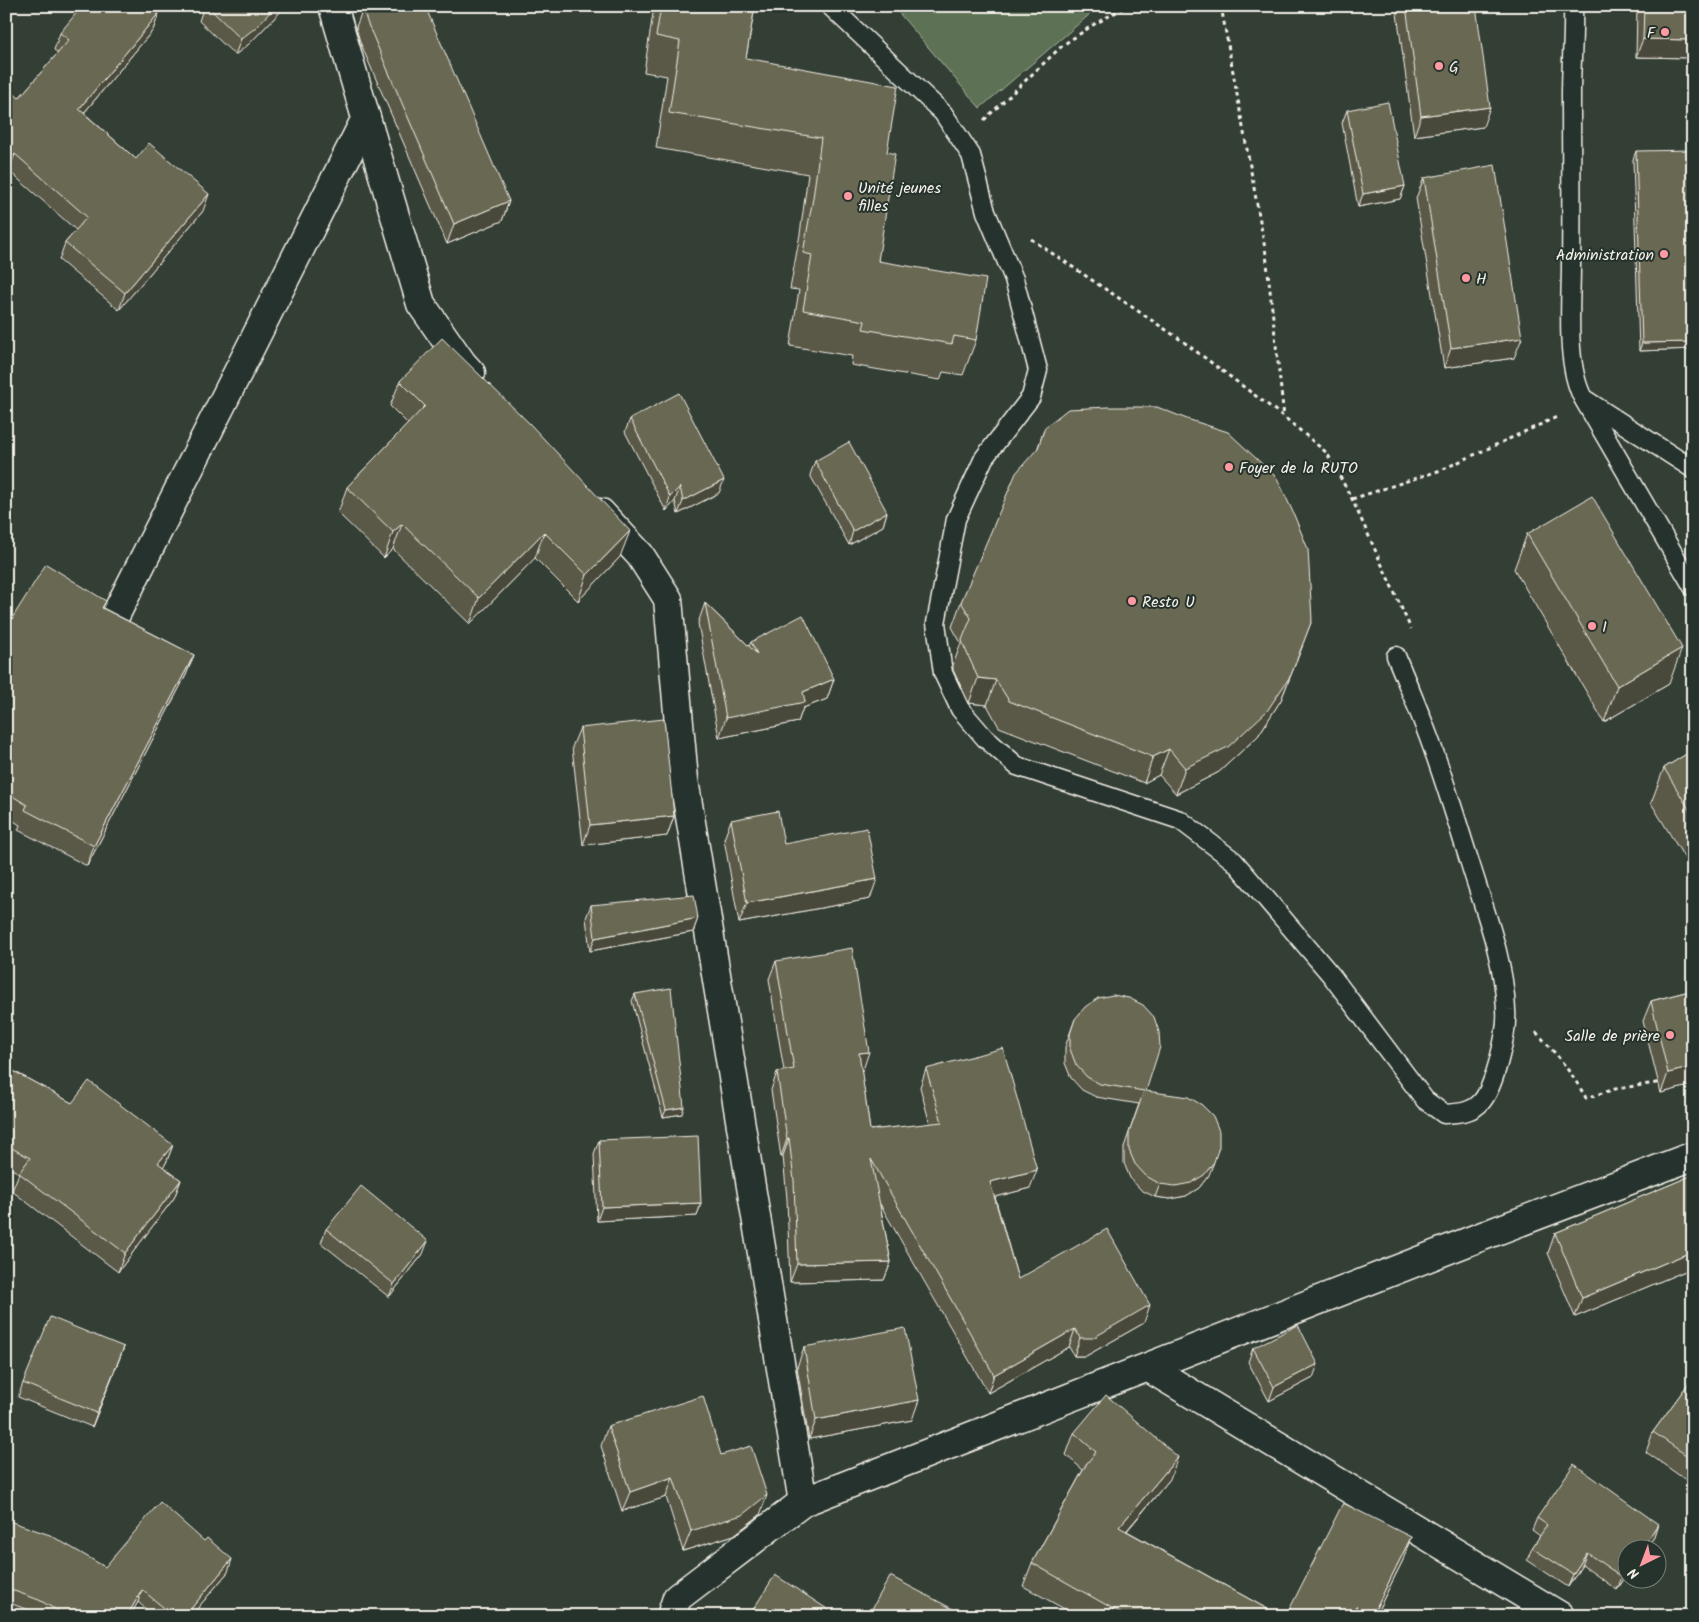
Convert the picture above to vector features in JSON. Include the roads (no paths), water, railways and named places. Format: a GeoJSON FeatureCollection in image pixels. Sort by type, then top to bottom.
{"type":"FeatureCollection","features":[{"type":"Feature","properties":{"kind":"street"},"geometry":{"type":"LineString","coordinates":[[333,6],[421,304],[462,363],[488,391]]}},
{"type":"Feature","properties":{"kind":"street"},"geometry":{"type":"LineString","coordinates":[[114,618],[366,118]]}},
{"type":"Feature","properties":{"kind":"street"},"geometry":{"type":"LineString","coordinates":[[587,498],[640,555],[668,599],[684,780],[803,1502]]}},
{"type":"Feature","properties":{"kind":"street"},"geometry":{"type":"LineString","coordinates":[[671,1616],[677,1598],[803,1502],[1480,1237],[1693,1156]]}},
{"type":"Feature","properties":{"kind":"street"},"geometry":{"type":"LineString","coordinates":[[1149,1368],[1560,1616]]}},
{"type":"Feature","properties":{"kind":"lane"},"geometry":{"type":"LineString","coordinates":[[830,6],[943,113],[971,155],[986,212],[1014,279],[1038,370],[1031,397],[984,458],[956,519],[936,623],[943,673],[960,709],[985,738],[1017,766],[1180,820],[1234,861],[1331,975],[1425,1100],[1444,1114],[1464,1113],[1482,1101],[1503,1045],[1507,1012],[1500,962],[1453,805],[1426,728],[1396,656]]}},
{"type":"Feature","properties":{"kind":"lane"},"geometry":{"type":"LineString","coordinates":[[1573,6],[1571,340],[1576,386],[1693,587]]}},
{"type":"Feature","properties":{"kind":"lane"},"geometry":{"type":"LineString","coordinates":[[1583,398],[1693,469]]}},
{"type":"Feature","properties":{"kind":"place","name":"F"},"geometry":{"type":"Point","coordinates":[1665,32]}},
{"type":"Feature","properties":{"kind":"place","name":"G"},"geometry":{"type":"Point","coordinates":[1439,66]}},
{"type":"Feature","properties":{"kind":"place","name":"Unité jeunes filles"},"geometry":{"type":"Point","coordinates":[848,196]}},
{"type":"Feature","properties":{"kind":"place","name":"Administration"},"geometry":{"type":"Point","coordinates":[1664,254]}},
{"type":"Feature","properties":{"kind":"place","name":"H"},"geometry":{"type":"Point","coordinates":[1466,278]}},
{"type":"Feature","properties":{"kind":"place","name":"Foyer de la RUTO"},"geometry":{"type":"Point","coordinates":[1229,467]}},
{"type":"Feature","properties":{"kind":"place","name":"Resto U"},"geometry":{"type":"Point","coordinates":[1132,601]}},
{"type":"Feature","properties":{"kind":"place","name":"I"},"geometry":{"type":"Point","coordinates":[1592,626]}},
{"type":"Feature","properties":{"kind":"place","name":"Salle de prière"},"geometry":{"type":"Point","coordinates":[1670,1035]}}]}
